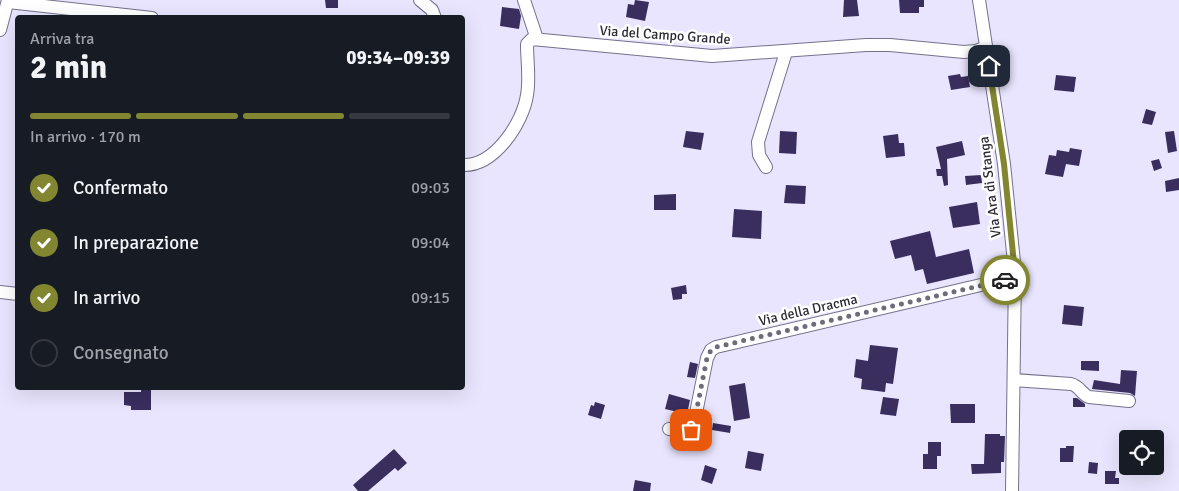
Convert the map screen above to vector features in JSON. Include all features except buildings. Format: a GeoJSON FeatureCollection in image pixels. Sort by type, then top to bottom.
{"type":"FeatureCollection","features":[{"type":"Feature","properties":{"kind":"street"},"geometry":{"type":"LineString","coordinates":[[420,0],[432,10],[434,15]]}},
{"type":"Feature","properties":{"kind":"street"},"geometry":{"type":"LineString","coordinates":[[465,165],[476,164],[487,158],[503,143],[524,109],[528,93],[527,44],[530,40],[537,39],[524,0]]}},
{"type":"Feature","properties":{"kind":"street","name":"Via Ara di Stanga"},"geometry":{"type":"LineString","coordinates":[[979,0],[1004,164],[1015,277],[1012,491]]}},
{"type":"Feature","properties":{"kind":"street"},"geometry":{"type":"LineString","coordinates":[[0,30],[8,1],[127,15]]}},
{"type":"Feature","properties":{"kind":"street","name":"Via del Campo Grande"},"geometry":{"type":"LineString","coordinates":[[537,39],[708,56],[880,45],[964,52],[976,51],[986,47]]}},
{"type":"Feature","properties":{"kind":"street"},"geometry":{"type":"LineString","coordinates":[[766,167],[759,156],[758,142],[786,52]]}},
{"type":"Feature","properties":{"kind":"street","name":"Via della Dracma"},"geometry":{"type":"LineString","coordinates":[[669,429],[686,431],[693,428],[707,358],[711,350],[716,347],[1015,277]]}},
{"type":"Feature","properties":{"kind":"street"},"geometry":{"type":"LineString","coordinates":[[0,292],[15,294]]}},
{"type":"Feature","properties":{"kind":"street"},"geometry":{"type":"LineString","coordinates":[[1014,380],[1071,384],[1078,386],[1084,395],[1089,397],[1101,400],[1129,401]]}},
{"type":"Feature","properties":{"kind":"way so far"},"geometry":{"type":"LineString","coordinates":[[691,430],[693,428],[707,358],[713,348],[1005,280]]}},
{"type":"Feature","properties":{"kind":"route"},"geometry":{"type":"LineString","coordinates":[[989,66],[1004,164],[1015,277],[1005,280]]}}]}
